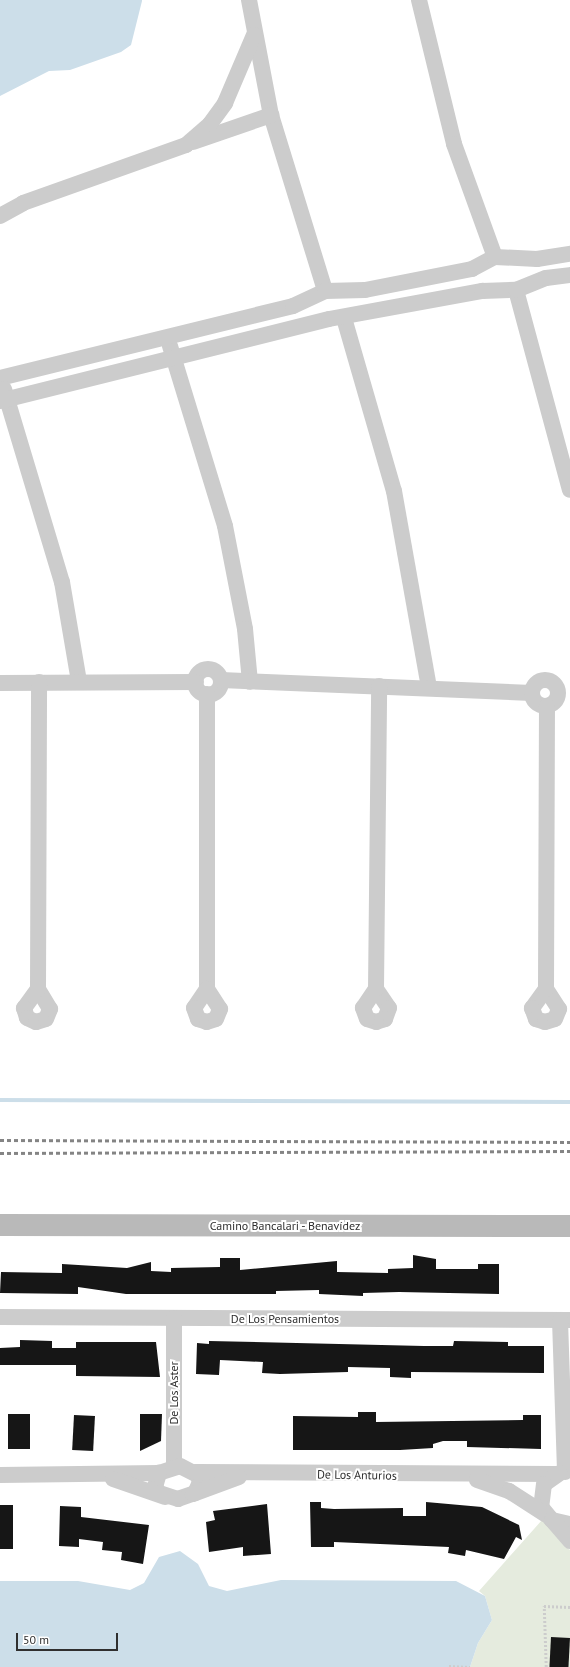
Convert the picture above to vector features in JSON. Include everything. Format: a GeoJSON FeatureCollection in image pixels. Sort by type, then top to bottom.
{"type":"FeatureCollection","features":[{"type":"Feature","properties":{"kind":"main road","name":"Camino Bancalari - Benavídez"},"geometry":{"type":"LineString","coordinates":[[0,1225],[570,1226]]}},
{"type":"Feature","properties":{"kind":"street"},"geometry":{"type":"LineString","coordinates":[[249,0],[254,35],[271,115],[319,293],[315,305],[343,316]]}},
{"type":"Feature","properties":{"kind":"street"},"geometry":{"type":"LineString","coordinates":[[419,0],[454,144],[490,259],[483,272],[490,290]]}},
{"type":"Feature","properties":{"kind":"street"},"geometry":{"type":"LineString","coordinates":[[186,144],[210,124],[225,103],[254,35]]}},
{"type":"Feature","properties":{"kind":"street"},"geometry":{"type":"LineString","coordinates":[[0,216],[23,203],[271,115]]}},
{"type":"Feature","properties":{"kind":"street"},"geometry":{"type":"LineString","coordinates":[[80,681],[62,582],[3,400],[1,378],[293,306],[319,293],[351,291],[472,269],[490,259],[521,260],[570,254]]}},
{"type":"Feature","properties":{"kind":"street"},"geometry":{"type":"LineString","coordinates":[[521,260],[528,268],[523,287],[570,490]]}},
{"type":"Feature","properties":{"kind":"street"},"geometry":{"type":"LineString","coordinates":[[3,400],[173,356],[343,316],[490,290],[523,287],[570,275]]}},
{"type":"Feature","properties":{"kind":"street"},"geometry":{"type":"LineString","coordinates":[[343,316],[358,302],[351,291]]}},
{"type":"Feature","properties":{"kind":"street"},"geometry":{"type":"LineString","coordinates":[[343,316],[394,490],[429,687]]}},
{"type":"Feature","properties":{"kind":"street"},"geometry":{"type":"LineString","coordinates":[[168,337],[225,526],[245,629],[250,682]]}},
{"type":"Feature","properties":{"kind":"street"},"geometry":{"type":"LineString","coordinates":[[208,669],[216,671],[221,680],[218,690],[207,694],[200,691],[196,682],[201,671],[208,669]]}},
{"type":"Feature","properties":{"kind":"street"},"geometry":{"type":"LineString","coordinates":[[221,680],[429,687],[532,694]]}},
{"type":"Feature","properties":{"kind":"street"},"geometry":{"type":"LineString","coordinates":[[0,683],[80,681],[196,682]]}},
{"type":"Feature","properties":{"kind":"street"},"geometry":{"type":"LineString","coordinates":[[545,681],[552,683],[564,692],[554,702],[547,706],[537,703],[532,694],[538,683],[545,681]]}},
{"type":"Feature","properties":{"kind":"street"},"geometry":{"type":"LineString","coordinates":[[38,989],[39,682]]}},
{"type":"Feature","properties":{"kind":"street"},"geometry":{"type":"LineString","coordinates":[[376,989],[379,686]]}},
{"type":"Feature","properties":{"kind":"street"},"geometry":{"type":"LineString","coordinates":[[207,694],[207,989]]}},
{"type":"Feature","properties":{"kind":"street"},"geometry":{"type":"LineString","coordinates":[[546,989],[547,706]]}},
{"type":"Feature","properties":{"kind":"street","name":"De Los Pensamientos"},"geometry":{"type":"LineString","coordinates":[[0,1317],[565,1320]]}},
{"type":"Feature","properties":{"kind":"street","name":"De Los Aster"},"geometry":{"type":"LineString","coordinates":[[174,1318],[174,1467]]}},
{"type":"Feature","properties":{"kind":"street"},"geometry":{"type":"LineString","coordinates":[[565,1320],[564,1473],[541,1492],[549,1517],[570,1541]]}},
{"type":"Feature","properties":{"kind":"street"},"geometry":{"type":"LineString","coordinates":[[0,1475],[102,1475],[159,1473],[174,1467],[195,1472],[200,1482],[193,1494]]}},
{"type":"Feature","properties":{"kind":"street","name":"De Los Anturios"},"geometry":{"type":"LineString","coordinates":[[195,1472],[464,1476],[564,1473]]}},
{"type":"Feature","properties":{"kind":"street"},"geometry":{"type":"LineString","coordinates":[[159,1473],[155,1488],[166,1497]]}},
{"type":"Feature","properties":{"kind":"street"},"geometry":{"type":"LineString","coordinates":[[102,1475],[166,1497],[178,1499],[250,1473]]}},
{"type":"Feature","properties":{"kind":"street"},"geometry":{"type":"LineString","coordinates":[[464,1476],[509,1491],[549,1517],[570,1524]]}},
{"type":"Feature","properties":{"kind":"path"},"geometry":{"type":"LineString","coordinates":[[546,1667],[544,1606],[570,1607]]}},
{"type":"Feature","properties":{"kind":"path"},"geometry":{"type":"LineString","coordinates":[[449,1666],[470,1667]]}},
{"type":"Feature","properties":{"kind":"shaded area"},"geometry":{"type":"Polygon","coordinates":[[[542,1520],[570,1550],[570,1667],[470,1667],[478,1643],[492,1620],[485,1596],[479,1591],[542,1520]]]}},
{"type":"Feature","properties":{"kind":"water"},"geometry":{"type":"Polygon","coordinates":[[[0,0],[142,1],[131,45],[121,52],[70,70],[49,71],[0,96],[0,0]]]}},
{"type":"Feature","properties":{"kind":"water"},"geometry":{"type":"Polygon","coordinates":[[[180,1551],[198,1564],[209,1586],[227,1591],[281,1580],[456,1581],[485,1596],[492,1620],[478,1643],[470,1667],[0,1667],[0,1581],[78,1581],[130,1590],[144,1583],[159,1557],[180,1551]]]}},
{"type":"Feature","properties":{"kind":"building"},"geometry":{"type":"Polygon","coordinates":[[[413,1255],[436,1259],[436,1269],[478,1269],[478,1264],[499,1264],[499,1294],[399,1292],[363,1293],[363,1296],[319,1294],[319,1290],[276,1291],[276,1294],[126,1294],[78,1287],[78,1294],[0,1293],[1,1272],[62,1273],[62,1264],[127,1268],[151,1262],[151,1271],[171,1272],[171,1268],[220,1267],[220,1258],[240,1258],[240,1270],[337,1261],[337,1272],[388,1273],[388,1269],[413,1268],[413,1255]]]}},
{"type":"Feature","properties":{"kind":"building"},"geometry":{"type":"Polygon","coordinates":[[[20,1340],[52,1341],[52,1348],[76,1348],[76,1342],[156,1342],[160,1377],[76,1376],[76,1365],[0,1365],[0,1348],[20,1347],[20,1340]]]}},
{"type":"Feature","properties":{"kind":"building"},"geometry":{"type":"Polygon","coordinates":[[[209,1341],[424,1346],[453,1346],[454,1341],[508,1342],[508,1346],[544,1346],[544,1373],[411,1372],[411,1378],[390,1377],[390,1368],[348,1367],[348,1372],[280,1374],[262,1373],[263,1362],[220,1360],[219,1375],[196,1374],[197,1343],[209,1344],[209,1341]]]}},
{"type":"Feature","properties":{"kind":"building"},"geometry":{"type":"Polygon","coordinates":[[[358,1412],[376,1412],[376,1422],[523,1420],[523,1415],[541,1415],[541,1449],[467,1447],[467,1441],[443,1441],[433,1444],[433,1448],[400,1450],[293,1450],[293,1416],[358,1417],[358,1412]]]}},
{"type":"Feature","properties":{"kind":"building"},"geometry":{"type":"Polygon","coordinates":[[[8,1414],[30,1414],[30,1449],[8,1449],[8,1414]]]}},
{"type":"Feature","properties":{"kind":"building"},"geometry":{"type":"Polygon","coordinates":[[[140,1414],[162,1414],[161,1441],[140,1451],[140,1414]]]}},
{"type":"Feature","properties":{"kind":"building"},"geometry":{"type":"Polygon","coordinates":[[[74,1415],[95,1416],[93,1451],[72,1450],[74,1415]]]}},
{"type":"Feature","properties":{"kind":"building"},"geometry":{"type":"Polygon","coordinates":[[[310,1502],[321,1502],[321,1508],[334,1509],[403,1508],[403,1516],[426,1516],[426,1502],[482,1507],[519,1525],[522,1540],[516,1537],[504,1559],[466,1550],[465,1556],[448,1553],[449,1547],[334,1542],[334,1547],[311,1547],[310,1502]]]}},
{"type":"Feature","properties":{"kind":"building"},"geometry":{"type":"Polygon","coordinates":[[[267,1504],[271,1554],[243,1556],[243,1547],[209,1552],[206,1522],[215,1520],[213,1511],[267,1504]]]}},
{"type":"Feature","properties":{"kind":"building"},"geometry":{"type":"Polygon","coordinates":[[[0,1505],[13,1505],[13,1549],[0,1549],[0,1505]]]}},
{"type":"Feature","properties":{"kind":"building"},"geometry":{"type":"Polygon","coordinates":[[[60,1506],[81,1507],[81,1517],[149,1525],[143,1564],[121,1560],[122,1552],[102,1550],[103,1542],[79,1539],[79,1547],[59,1546],[60,1506]]]}},
{"type":"Feature","properties":{"kind":"building"},"geometry":{"type":"Polygon","coordinates":[[[551,1637],[570,1638],[568,1667],[549,1667],[551,1637]]]}},
{"type":"Feature","properties":{"kind":"waterway"},"geometry":{"type":"LineString","coordinates":[[0,1100],[570,1102]]}},
{"type":"Feature","properties":{"kind":"railway"},"geometry":{"type":"LineString","coordinates":[[0,1140],[570,1142]]}},
{"type":"Feature","properties":{"kind":"railway"},"geometry":{"type":"LineString","coordinates":[[0,1153],[570,1151]]}}]}
